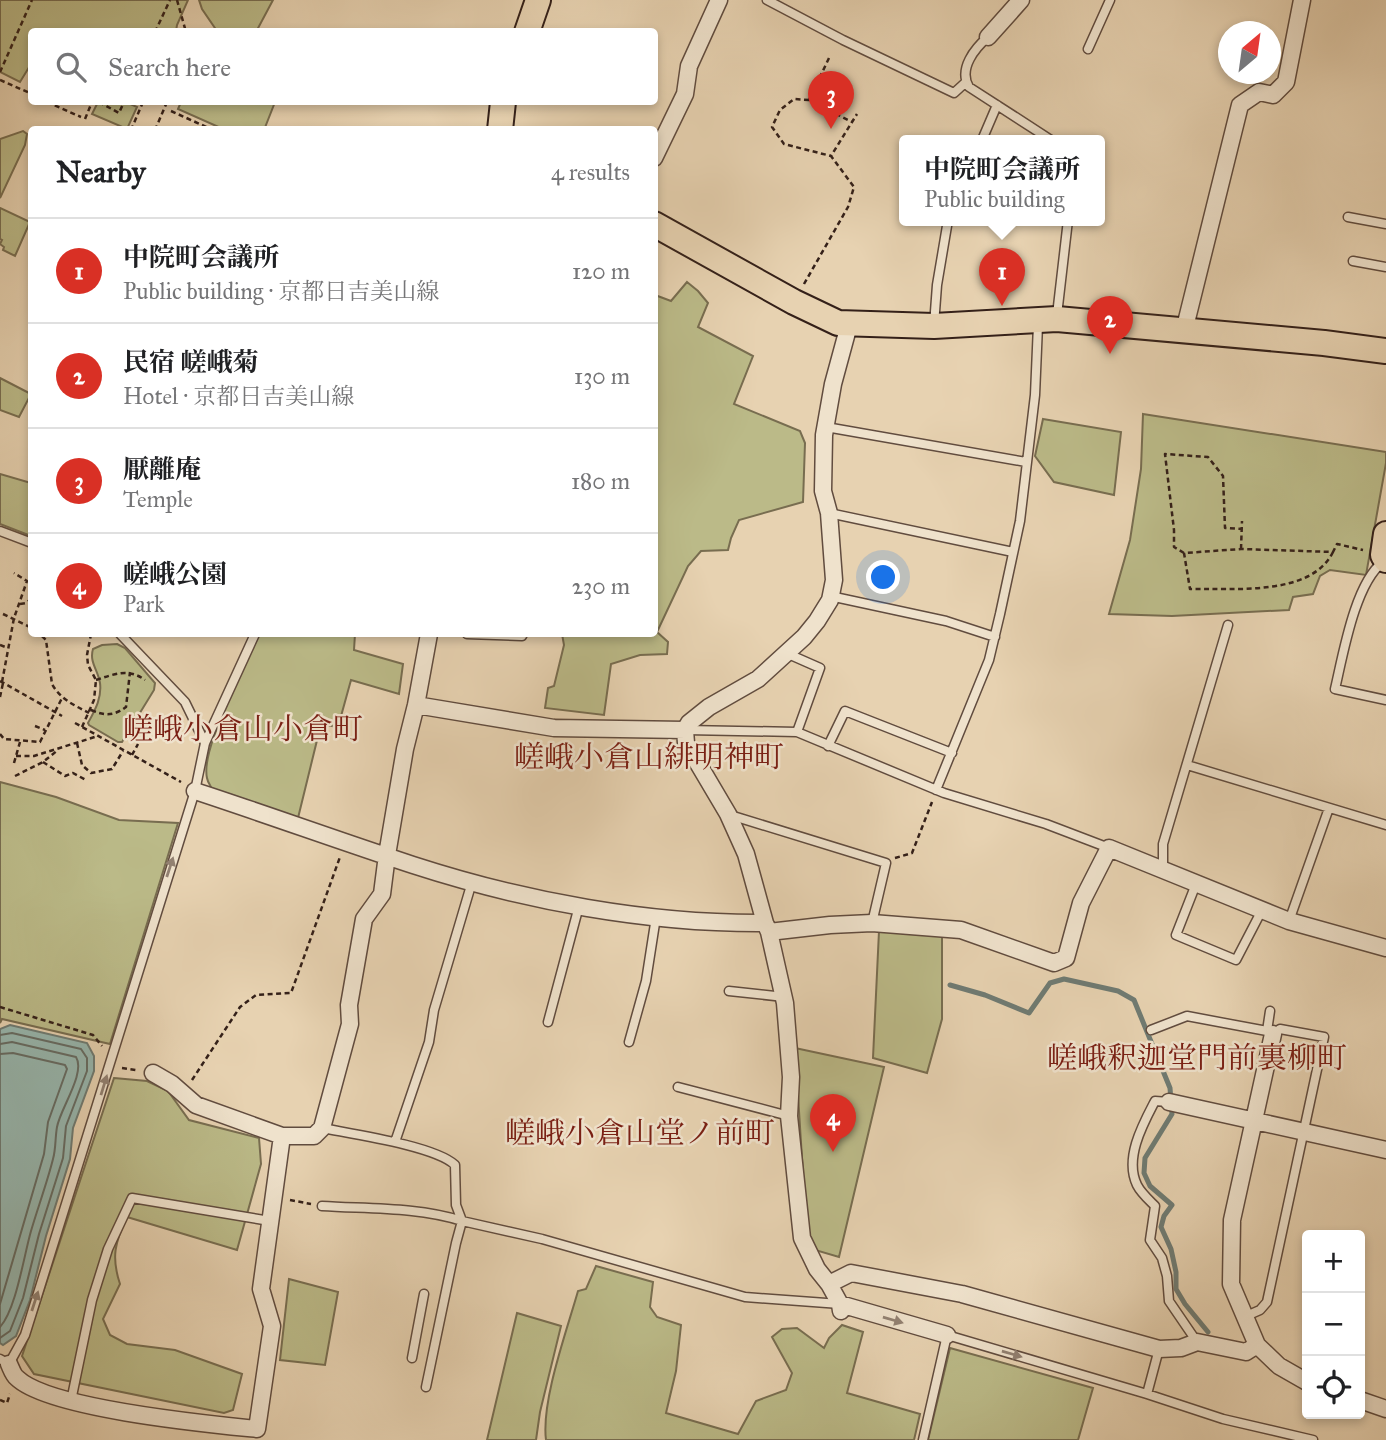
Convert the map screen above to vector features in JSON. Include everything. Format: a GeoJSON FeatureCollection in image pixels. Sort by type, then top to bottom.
{"type":"FeatureCollection","features":[{"type":"Feature","properties":{"kind":"main road"},"geometry":{"type":"LineString","coordinates":[[528,28],[538,0]]}},
{"type":"Feature","properties":{"kind":"main road"},"geometry":{"type":"LineString","coordinates":[[500,126],[503,105]]}},
{"type":"Feature","properties":{"kind":"main road"},"geometry":{"type":"LineString","coordinates":[[658,226],[828,320],[849,325],[934,326],[1048,319],[1324,343],[1386,351]]}},
{"type":"Feature","properties":{"kind":"street"},"geometry":{"type":"LineString","coordinates":[[658,150],[685,94],[689,66],[719,0]]}},
{"type":"Feature","properties":{"kind":"street"},"geometry":{"type":"LineString","coordinates":[[988,37],[1021,0]]}},
{"type":"Feature","properties":{"kind":"street"},"geometry":{"type":"LineString","coordinates":[[1184,331],[1240,105],[1259,92],[1273,95],[1286,82],[1302,0]]}},
{"type":"Feature","properties":{"kind":"street"},"geometry":{"type":"LineString","coordinates":[[849,325],[833,384],[826,427],[823,491],[829,513],[834,579],[830,596],[817,621],[786,653],[758,678],[709,707],[689,723],[685,730],[686,743],[727,814],[746,854],[784,997],[791,1077],[789,1116],[802,1238],[841,1308],[947,1335]]}},
{"type":"Feature","properties":{"kind":"street"},"geometry":{"type":"LineString","coordinates":[[153,1073],[172,1084],[195,1105],[282,1136],[314,1136],[322,1128],[350,1024],[349,1005],[364,919],[382,894],[405,748],[428,637]]}},
{"type":"Feature","properties":{"kind":"street"},"geometry":{"type":"LineString","coordinates":[[416,705],[554,728],[685,730]]}},
{"type":"Feature","properties":{"kind":"street"},"geometry":{"type":"LineString","coordinates":[[195,791],[472,882],[579,906],[656,917],[767,927],[873,923],[961,930],[1054,963],[1066,958],[1082,903],[1109,848],[1289,921],[1386,948]]}},
{"type":"Feature","properties":{"kind":"street"},"geometry":{"type":"LineString","coordinates":[[1270,1033],[1255,1121],[1232,1220],[1231,1284],[1257,1345],[1279,1366],[1302,1379]]}},
{"type":"Feature","properties":{"kind":"street"},"geometry":{"type":"LineString","coordinates":[[1169,1101],[1386,1150]]}},
{"type":"Feature","properties":{"kind":"street"},"geometry":{"type":"LineString","coordinates":[[4,1361],[16,1378],[54,1398],[257,1429],[272,1326],[261,1289],[282,1136]]}},
{"type":"Feature","properties":{"kind":"street"},"geometry":{"type":"LineString","coordinates":[[829,1284],[850,1273],[962,1294],[1159,1349],[1181,1348],[1197,1342],[1246,1352],[1257,1345]]}},
{"type":"Feature","properties":{"kind":"street"},"geometry":{"type":"LineString","coordinates":[[1365,1402],[1386,1409]]}},
{"type":"Feature","properties":{"kind":"lane"},"geometry":{"type":"LineString","coordinates":[[767,0],[954,93],[966,82]]}},
{"type":"Feature","properties":{"kind":"lane"},"geometry":{"type":"LineString","coordinates":[[1088,49],[1110,0]]}},
{"type":"Feature","properties":{"kind":"lane"},"geometry":{"type":"LineString","coordinates":[[988,37],[971,55],[966,82],[1043,135]]}},
{"type":"Feature","properties":{"kind":"lane"},"geometry":{"type":"LineString","coordinates":[[984,135],[997,105]]}},
{"type":"Feature","properties":{"kind":"lane"},"geometry":{"type":"LineString","coordinates":[[1348,217],[1386,224]]}},
{"type":"Feature","properties":{"kind":"lane"},"geometry":{"type":"LineString","coordinates":[[934,326],[937,285],[947,226]]}},
{"type":"Feature","properties":{"kind":"lane"},"geometry":{"type":"LineString","coordinates":[[936,790],[989,660],[995,637],[1020,521],[1035,396],[1067,226]]}},
{"type":"Feature","properties":{"kind":"lane"},"geometry":{"type":"LineString","coordinates":[[1353,261],[1386,267]]}},
{"type":"Feature","properties":{"kind":"lane"},"geometry":{"type":"LineString","coordinates":[[826,427],[1026,462]]}},
{"type":"Feature","properties":{"kind":"lane"},"geometry":{"type":"LineString","coordinates":[[829,513],[1013,552]]}},
{"type":"Feature","properties":{"kind":"lane"},"geometry":{"type":"LineString","coordinates":[[0,531],[28,542]]}},
{"type":"Feature","properties":{"kind":"lane"},"geometry":{"type":"LineString","coordinates":[[1385,552],[1373,570],[1352,619],[1335,689],[1386,700]]}},
{"type":"Feature","properties":{"kind":"lane"},"geometry":{"type":"LineString","coordinates":[[830,596],[946,621],[995,637]]}},
{"type":"Feature","properties":{"kind":"lane"},"geometry":{"type":"LineString","coordinates":[[1163,869],[1163,844],[1228,625]]}},
{"type":"Feature","properties":{"kind":"lane"},"geometry":{"type":"LineString","coordinates":[[123,637],[185,702],[205,743]]}},
{"type":"Feature","properties":{"kind":"lane"},"geometry":{"type":"LineString","coordinates":[[4,1361],[25,1335],[114,1064],[195,791],[205,743],[254,637]]}},
{"type":"Feature","properties":{"kind":"lane"},"geometry":{"type":"LineString","coordinates":[[786,653],[820,668],[797,732]]}},
{"type":"Feature","properties":{"kind":"lane"},"geometry":{"type":"LineString","coordinates":[[828,746],[845,711],[952,753]]}},
{"type":"Feature","properties":{"kind":"lane"},"geometry":{"type":"LineString","coordinates":[[685,730],[797,732],[936,790],[1046,824],[1109,848]]}},
{"type":"Feature","properties":{"kind":"lane"},"geometry":{"type":"LineString","coordinates":[[1187,765],[1386,825]]}},
{"type":"Feature","properties":{"kind":"lane"},"geometry":{"type":"LineString","coordinates":[[1289,921],[1329,808]]}},
{"type":"Feature","properties":{"kind":"lane"},"geometry":{"type":"LineString","coordinates":[[727,814],[886,863],[873,923]]}},
{"type":"Feature","properties":{"kind":"lane"},"geometry":{"type":"LineString","coordinates":[[395,1142],[429,1042],[434,1010],[472,882]]}},
{"type":"Feature","properties":{"kind":"lane"},"geometry":{"type":"LineString","coordinates":[[1196,884],[1176,935],[1236,960],[1262,910]]}},
{"type":"Feature","properties":{"kind":"lane"},"geometry":{"type":"LineString","coordinates":[[548,1022],[579,906]]}},
{"type":"Feature","properties":{"kind":"lane"},"geometry":{"type":"LineString","coordinates":[[629,1042],[646,981],[656,917]]}},
{"type":"Feature","properties":{"kind":"lane"},"geometry":{"type":"LineString","coordinates":[[729,992],[784,997]]}},
{"type":"Feature","properties":{"kind":"lane"},"geometry":{"type":"LineString","coordinates":[[1270,1011],[1270,1033]]}},
{"type":"Feature","properties":{"kind":"lane"},"geometry":{"type":"LineString","coordinates":[[1151,1030],[1187,1016],[1270,1033],[1280,1029],[1324,1037],[1267,1302],[1259,1310],[1244,1317]]}},
{"type":"Feature","properties":{"kind":"lane"},"geometry":{"type":"LineString","coordinates":[[678,1087],[789,1116]]}},
{"type":"Feature","properties":{"kind":"lane"},"geometry":{"type":"LineString","coordinates":[[1169,1101],[1155,1101],[1139,1132],[1133,1167],[1137,1184],[1155,1206],[1150,1240],[1162,1258],[1169,1301],[1197,1342]]}},
{"type":"Feature","properties":{"kind":"lane"},"geometry":{"type":"LineString","coordinates":[[322,1128],[395,1142],[448,1158],[455,1166],[456,1205],[462,1221],[426,1387]]}},
{"type":"Feature","properties":{"kind":"lane"},"geometry":{"type":"LineString","coordinates":[[71,1401],[92,1300],[108,1249],[132,1198],[270,1221]]}},
{"type":"Feature","properties":{"kind":"lane"},"geometry":{"type":"LineString","coordinates":[[322,1206],[446,1216],[542,1239],[745,1297],[841,1308]]}},
{"type":"Feature","properties":{"kind":"lane"},"geometry":{"type":"LineString","coordinates":[[412,1358],[424,1294]]}},
{"type":"Feature","properties":{"kind":"lane"},"geometry":{"type":"LineString","coordinates":[[923,1440],[947,1335],[1223,1419],[1313,1440]]}},
{"type":"Feature","properties":{"kind":"lane"},"geometry":{"type":"LineString","coordinates":[[1147,1394],[1159,1349]]}},
{"type":"Feature","properties":{"kind":"path"},"geometry":{"type":"LineString","coordinates":[[0,72],[32,0]]}},
{"type":"Feature","properties":{"kind":"path"},"geometry":{"type":"LineString","coordinates":[[157,28],[170,0]]}},
{"type":"Feature","properties":{"kind":"path"},"geometry":{"type":"LineString","coordinates":[[177,0],[186,28]]}},
{"type":"Feature","properties":{"kind":"path"},"geometry":{"type":"LineString","coordinates":[[808,100],[829,58]]}},
{"type":"Feature","properties":{"kind":"path"},"geometry":{"type":"LineString","coordinates":[[0,80],[28,92]]}},
{"type":"Feature","properties":{"kind":"path"},"geometry":{"type":"LineString","coordinates":[[794,302],[848,207],[854,187],[831,156],[784,144],[772,127],[780,110],[794,99],[808,100],[852,122]]}},
{"type":"Feature","properties":{"kind":"path"},"geometry":{"type":"LineString","coordinates":[[54,105],[83,118],[90,105]]}},
{"type":"Feature","properties":{"kind":"path"},"geometry":{"type":"LineString","coordinates":[[104,105],[119,113],[123,105]]}},
{"type":"Feature","properties":{"kind":"path"},"geometry":{"type":"LineString","coordinates":[[133,126],[142,105]]}},
{"type":"Feature","properties":{"kind":"path"},"geometry":{"type":"LineString","coordinates":[[157,126],[166,105]]}},
{"type":"Feature","properties":{"kind":"path"},"geometry":{"type":"LineString","coordinates":[[172,111],[204,126]]}},
{"type":"Feature","properties":{"kind":"path"},"geometry":{"type":"LineString","coordinates":[[831,156],[857,114]]}},
{"type":"Feature","properties":{"kind":"path"},"geometry":{"type":"LineString","coordinates":[[1242,529],[1225,528],[1223,476],[1208,457],[1165,454],[1174,547],[1184,553],[1241,549],[1334,552]]}},
{"type":"Feature","properties":{"kind":"path"},"geometry":{"type":"LineString","coordinates":[[1241,549],[1242,521]]}},
{"type":"Feature","properties":{"kind":"path"},"geometry":{"type":"LineString","coordinates":[[1184,553],[1190,589],[1272,587],[1307,579],[1329,562],[1337,544],[1385,552]]}},
{"type":"Feature","properties":{"kind":"path"},"geometry":{"type":"LineString","coordinates":[[0,696],[13,618],[27,581],[15,573]]}},
{"type":"Feature","properties":{"kind":"path"},"geometry":{"type":"LineString","coordinates":[[20,604],[28,601]]}},
{"type":"Feature","properties":{"kind":"path"},"geometry":{"type":"LineString","coordinates":[[3,614],[28,626]]}},
{"type":"Feature","properties":{"kind":"path"},"geometry":{"type":"LineString","coordinates":[[44,637],[52,684],[62,698],[90,712],[104,715],[118,713],[127,707],[130,672]]}},
{"type":"Feature","properties":{"kind":"path"},"geometry":{"type":"LineString","coordinates":[[82,727],[90,712],[96,680],[86,655],[90,637]]}},
{"type":"Feature","properties":{"kind":"path"},"geometry":{"type":"LineString","coordinates":[[0,645],[8,648]]}},
{"type":"Feature","properties":{"kind":"path"},"geometry":{"type":"LineString","coordinates":[[96,680],[130,672],[149,682],[156,673]]}},
{"type":"Feature","properties":{"kind":"path"},"geometry":{"type":"LineString","coordinates":[[2,682],[62,716]]}},
{"type":"Feature","properties":{"kind":"path"},"geometry":{"type":"LineString","coordinates":[[0,734],[4,739],[20,742],[40,741],[62,698]]}},
{"type":"Feature","properties":{"kind":"path"},"geometry":{"type":"LineString","coordinates":[[42,720],[48,724]]}},
{"type":"Feature","properties":{"kind":"path"},"geometry":{"type":"LineString","coordinates":[[75,723],[181,782]]}},
{"type":"Feature","properties":{"kind":"path"},"geometry":{"type":"LineString","coordinates":[[35,726],[45,731]]}},
{"type":"Feature","properties":{"kind":"path"},"geometry":{"type":"LineString","coordinates":[[16,756],[34,756],[98,736]]}},
{"type":"Feature","properties":{"kind":"path"},"geometry":{"type":"LineString","coordinates":[[15,763],[20,742]]}},
{"type":"Feature","properties":{"kind":"path"},"geometry":{"type":"LineString","coordinates":[[77,743],[82,765],[91,773]]}},
{"type":"Feature","properties":{"kind":"path"},"geometry":{"type":"LineString","coordinates":[[132,755],[138,744]]}},
{"type":"Feature","properties":{"kind":"path"},"geometry":{"type":"LineString","coordinates":[[15,776],[43,762],[61,748]]}},
{"type":"Feature","properties":{"kind":"path"},"geometry":{"type":"LineString","coordinates":[[43,762],[65,776],[73,773],[86,781],[91,773],[113,769],[124,750]]}},
{"type":"Feature","properties":{"kind":"path"},"geometry":{"type":"LineString","coordinates":[[886,863],[897,856],[912,853],[936,790]]}},
{"type":"Feature","properties":{"kind":"path"},"geometry":{"type":"LineString","coordinates":[[184,1094],[201,1063],[240,1007],[256,995],[290,993],[346,841]]}},
{"type":"Feature","properties":{"kind":"path"},"geometry":{"type":"LineString","coordinates":[[0,1007],[93,1035],[102,1044],[105,1057],[114,1064],[153,1073]]}},
{"type":"Feature","properties":{"kind":"path"},"geometry":{"type":"LineString","coordinates":[[273,1198],[322,1206]]}},
{"type":"Feature","properties":{"kind":"shaded area"},"geometry":{"type":"Polygon","coordinates":[[[0,0],[188,0],[176,28],[28,28],[28,69],[20,82],[0,72],[0,0]]]}},
{"type":"Feature","properties":{"kind":"shaded area"},"geometry":{"type":"Polygon","coordinates":[[[199,0],[273,0],[258,28],[215,28],[199,0]]]}},
{"type":"Feature","properties":{"kind":"shaded area"},"geometry":{"type":"Polygon","coordinates":[[[96,105],[137,107],[128,126],[120,126],[92,114],[96,105]]]}},
{"type":"Feature","properties":{"kind":"shaded area"},"geometry":{"type":"Polygon","coordinates":[[[180,105],[274,105],[266,126],[216,126],[178,109],[180,105]]]}},
{"type":"Feature","properties":{"kind":"shaded area"},"geometry":{"type":"Polygon","coordinates":[[[23,131],[27,134],[25,145],[0,198],[0,139],[23,131]]]}},
{"type":"Feature","properties":{"kind":"shaded area"},"geometry":{"type":"Polygon","coordinates":[[[0,208],[28,221],[15,256],[3,250],[0,239],[0,208]]]}},
{"type":"Feature","properties":{"kind":"shaded area"},"geometry":{"type":"Polygon","coordinates":[[[687,282],[708,303],[698,327],[753,356],[734,404],[800,431],[805,443],[803,502],[739,520],[728,550],[701,551],[688,566],[658,630],[658,296],[671,301],[687,282]]]}},
{"type":"Feature","properties":{"kind":"shaded area"},"geometry":{"type":"Polygon","coordinates":[[[0,378],[28,392],[28,400],[19,417],[0,410],[0,378]]]}},
{"type":"Feature","properties":{"kind":"shaded area"},"geometry":{"type":"Polygon","coordinates":[[[1143,414],[1386,452],[1366,575],[1330,570],[1320,576],[1313,594],[1293,597],[1289,610],[1172,616],[1109,614],[1130,540],[1141,469],[1143,414]]]}},
{"type":"Feature","properties":{"kind":"shaded area"},"geometry":{"type":"Polygon","coordinates":[[[1043,419],[1121,432],[1114,495],[1054,482],[1035,456],[1043,419]]]}},
{"type":"Feature","properties":{"kind":"shaded area"},"geometry":{"type":"Polygon","coordinates":[[[0,474],[28,482],[28,535],[0,524],[0,474]]]}},
{"type":"Feature","properties":{"kind":"shaded area"},"geometry":{"type":"Polygon","coordinates":[[[658,633],[668,642],[667,654],[640,655],[611,664],[604,715],[545,708],[548,688],[554,686],[564,645],[563,637],[658,637],[658,633]]]}},
{"type":"Feature","properties":{"kind":"shaded area"},"geometry":{"type":"Polygon","coordinates":[[[255,637],[355,637],[354,650],[403,664],[399,694],[351,680],[338,727],[321,724],[298,818],[213,793],[207,778],[210,747],[255,637]]]}},
{"type":"Feature","properties":{"kind":"shaded area"},"geometry":{"type":"Polygon","coordinates":[[[117,644],[125,648],[155,683],[154,690],[122,742],[88,723],[100,694],[99,678],[92,658],[93,649],[117,644]]]}},
{"type":"Feature","properties":{"kind":"shaded area"},"geometry":{"type":"Polygon","coordinates":[[[0,782],[56,797],[119,820],[178,823],[110,1044],[2,1019],[0,1023],[0,782]]]}},
{"type":"Feature","properties":{"kind":"shaded area"},"geometry":{"type":"Polygon","coordinates":[[[879,931],[942,936],[942,1019],[927,1073],[873,1058],[879,931]]]}},
{"type":"Feature","properties":{"kind":"shaded area"},"geometry":{"type":"Polygon","coordinates":[[[795,1048],[884,1067],[839,1257],[815,1250],[807,1237],[795,1048]]]}},
{"type":"Feature","properties":{"kind":"shaded area"},"geometry":{"type":"Polygon","coordinates":[[[114,1078],[147,1081],[168,1091],[189,1120],[259,1138],[261,1164],[237,1250],[127,1217],[116,1250],[120,1284],[103,1319],[110,1335],[127,1344],[175,1350],[242,1374],[233,1410],[224,1413],[34,1374],[22,1356],[114,1078]]]}},
{"type":"Feature","properties":{"kind":"shaded area"},"geometry":{"type":"Polygon","coordinates":[[[596,1266],[653,1282],[650,1307],[657,1317],[681,1325],[676,1371],[666,1413],[738,1434],[756,1401],[786,1390],[792,1373],[772,1337],[782,1329],[797,1328],[824,1348],[829,1338],[842,1325],[863,1332],[847,1393],[920,1414],[914,1440],[546,1440],[547,1406],[562,1345],[578,1291],[586,1289],[596,1266]]]}},
{"type":"Feature","properties":{"kind":"shaded area"},"geometry":{"type":"Polygon","coordinates":[[[289,1279],[338,1292],[325,1365],[280,1360],[289,1279]]]}},
{"type":"Feature","properties":{"kind":"shaded area"},"geometry":{"type":"Polygon","coordinates":[[[517,1313],[561,1326],[536,1440],[487,1440],[517,1313]]]}},
{"type":"Feature","properties":{"kind":"shaded area"},"geometry":{"type":"Polygon","coordinates":[[[950,1348],[1093,1388],[1078,1440],[928,1440],[950,1348]]]}},
{"type":"Feature","properties":{"kind":"water"},"geometry":{"type":"Polygon","coordinates":[[[10,1025],[87,1043],[94,1056],[94,1071],[73,1128],[70,1159],[30,1300],[16,1336],[3,1345],[0,1343],[0,1029],[10,1025]]]}},
{"type":"Feature","properties":{"kind":"waterway"},"geometry":{"type":"LineString","coordinates":[[950,985],[985,995],[1029,1013],[1050,983],[1064,979],[1118,991],[1134,1000],[1170,1088],[1172,1114],[1145,1158],[1144,1173],[1150,1186],[1172,1205],[1164,1216],[1161,1227],[1171,1249],[1176,1272],[1176,1289],[1208,1332]]}},
{"type":"Feature","properties":{"kind":"place","name":"厭離庵"},"geometry":{"type":"Point","coordinates":[831,129]}},
{"type":"Feature","properties":{"kind":"place","name":"中院町会議所"},"geometry":{"type":"Point","coordinates":[1002,306]}},
{"type":"Feature","properties":{"kind":"place","name":"民宿 嵯峨菊"},"geometry":{"type":"Point","coordinates":[1110,354]}},
{"type":"Feature","properties":{"kind":"place","name":"嵯峨公園"},"geometry":{"type":"Point","coordinates":[833,1152]}},
{"type":"Feature","properties":{"kind":"district","name":"嵯峨小倉山小倉町"},"geometry":{"type":"Point","coordinates":[243,729]}},
{"type":"Feature","properties":{"kind":"district","name":"嵯峨小倉山緋明神町"},"geometry":{"type":"Point","coordinates":[649,757]}},
{"type":"Feature","properties":{"kind":"district","name":"嵯峨釈迦堂門前裏柳町"},"geometry":{"type":"Point","coordinates":[1197,1058]}},
{"type":"Feature","properties":{"kind":"district","name":"嵯峨小倉山堂ノ前町"},"geometry":{"type":"Point","coordinates":[640,1133]}}]}
